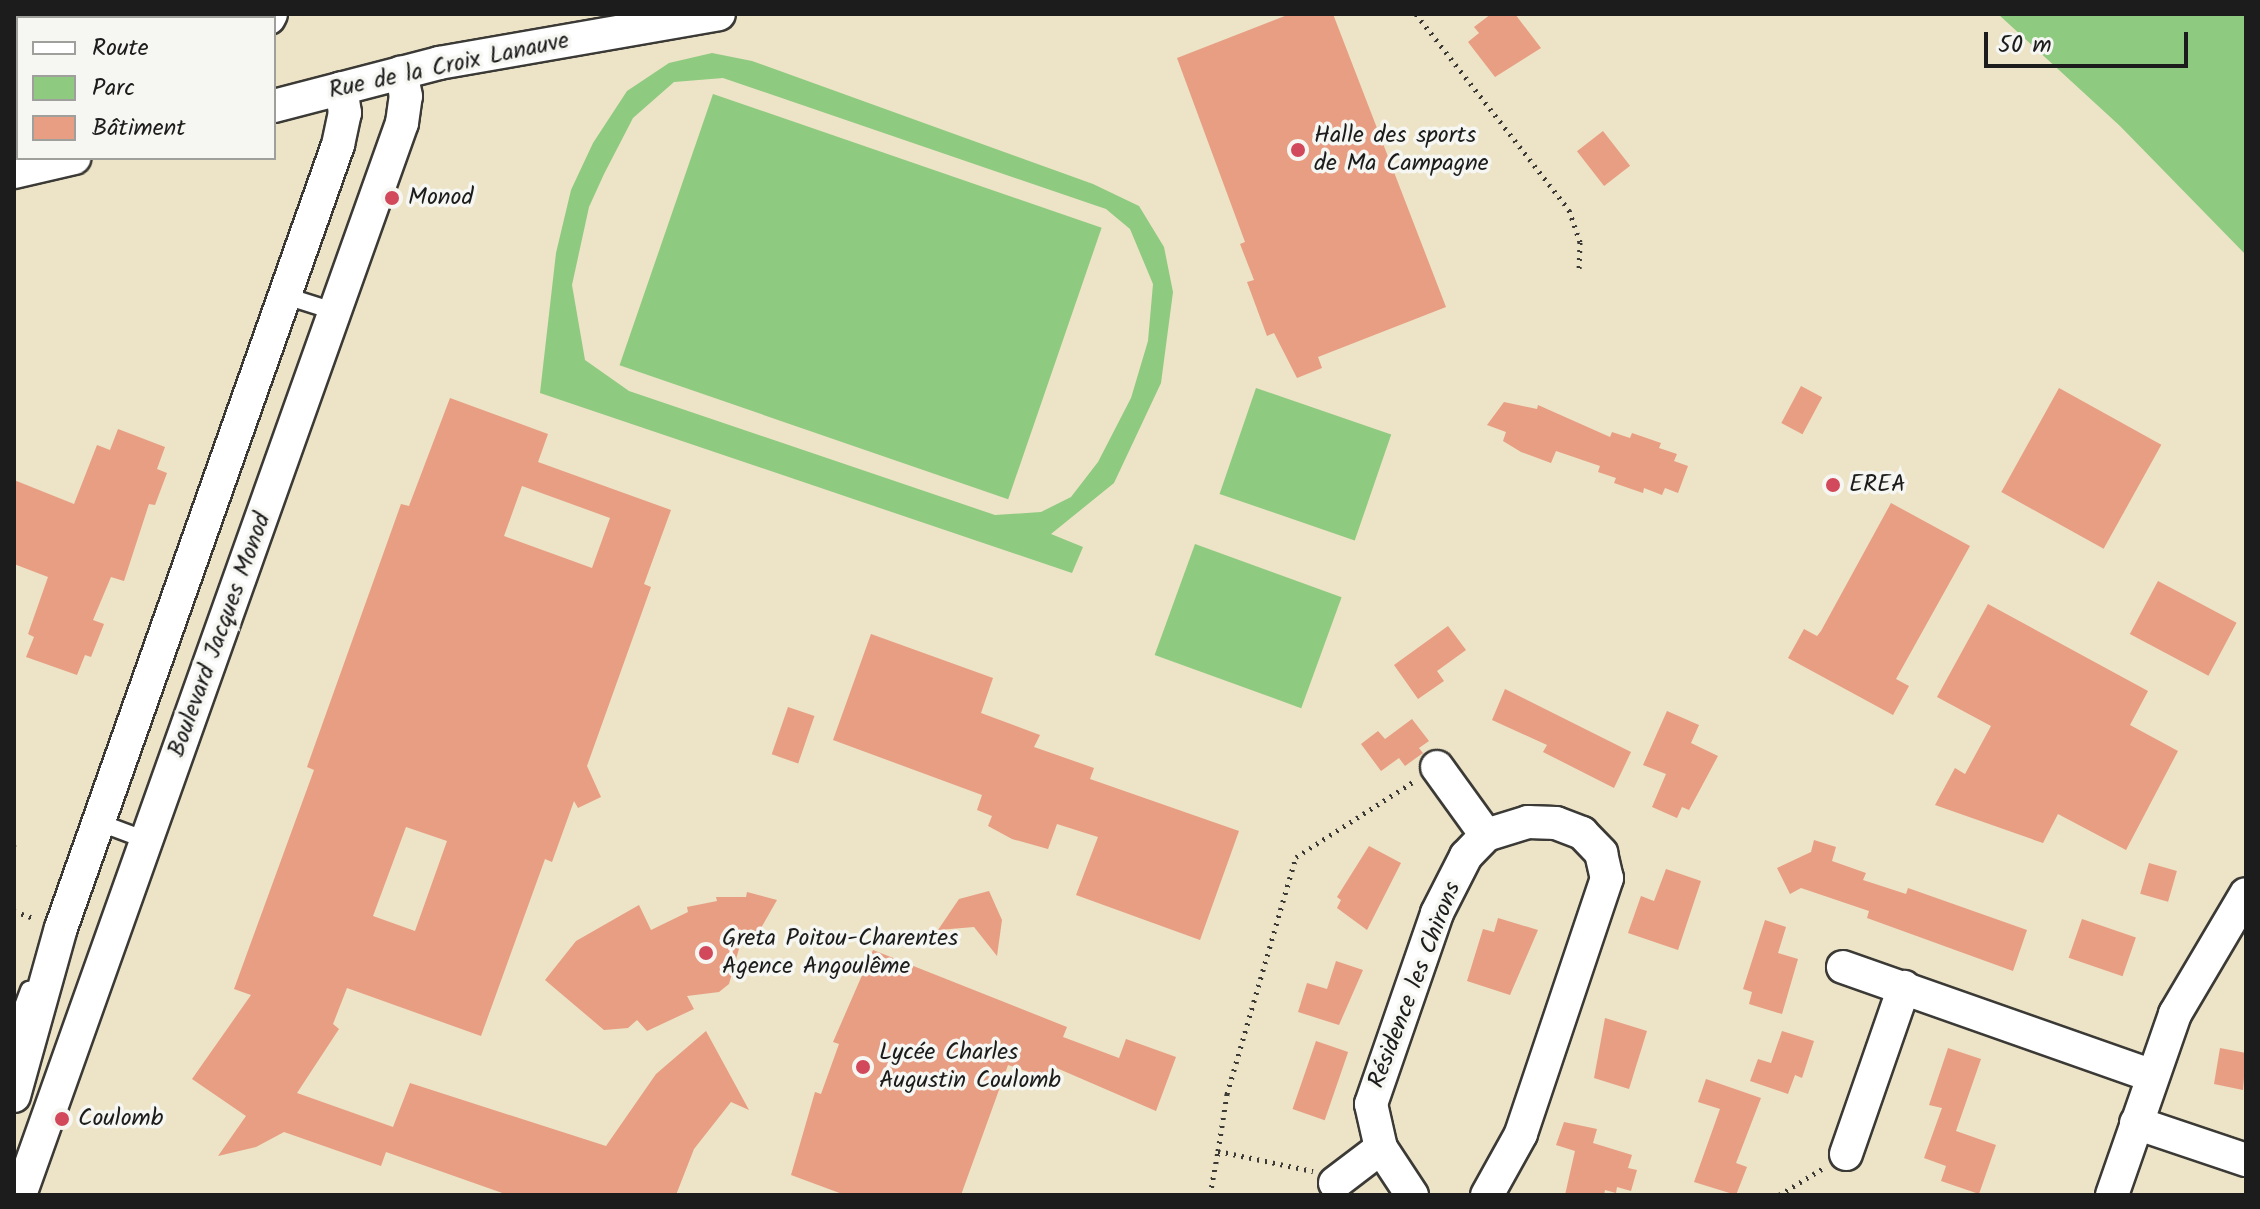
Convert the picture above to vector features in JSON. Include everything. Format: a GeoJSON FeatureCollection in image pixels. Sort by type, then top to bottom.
{"type":"FeatureCollection","features":[{"type":"Feature","properties":{"kind":"street","name":"Rue de la Croix Lanauve"},"geometry":{"type":"LineString","coordinates":[[276,105],[401,73],[719,14]]}},
{"type":"Feature","properties":{"kind":"street","name":"Boulevard Jacques Monod"},"geometry":{"type":"LineString","coordinates":[[20,1195],[402,123],[406,96],[401,73]]}},
{"type":"Feature","properties":{"kind":"street"},"geometry":{"type":"LineString","coordinates":[[14,1096],[61,928],[338,145],[345,113],[341,88]]}},
{"type":"Feature","properties":{"kind":"street"},"geometry":{"type":"LineString","coordinates":[[14,172],[65,160]]}},
{"type":"Feature","properties":{"kind":"street"},"geometry":{"type":"LineString","coordinates":[[1437,767],[1486,835],[1528,822],[1556,823],[1582,833],[1601,853],[1607,878],[1521,1134],[1487,1195]]}},
{"type":"Feature","properties":{"kind":"street","name":"Résidence les Chirons"},"geometry":{"type":"LineString","coordinates":[[1412,1195],[1381,1148],[1371,1104],[1437,913],[1466,856],[1486,835]]}},
{"type":"Feature","properties":{"kind":"street"},"geometry":{"type":"LineString","coordinates":[[2112,1195],[2150,1075],[2175,1014],[2246,894]]}},
{"type":"Feature","properties":{"kind":"street"},"geometry":{"type":"LineString","coordinates":[[1843,967],[2150,1075]]}},
{"type":"Feature","properties":{"kind":"street"},"geometry":{"type":"LineString","coordinates":[[1846,1154],[1904,987]]}},
{"type":"Feature","properties":{"kind":"street"},"geometry":{"type":"LineString","coordinates":[[2136,1123],[2246,1160]]}},
{"type":"Feature","properties":{"kind":"street"},"geometry":{"type":"LineString","coordinates":[[1335,1183],[1381,1148]]}},
{"type":"Feature","properties":{"kind":"lane"},"geometry":{"type":"LineString","coordinates":[[286,296],[336,312]]}},
{"type":"Feature","properties":{"kind":"lane"},"geometry":{"type":"LineString","coordinates":[[98,822],[146,840]]}},
{"type":"Feature","properties":{"kind":"lane"},"geometry":{"type":"LineString","coordinates":[[14,1030],[61,928]]}},
{"type":"Feature","properties":{"kind":"path"},"geometry":{"type":"LineString","coordinates":[[1416,14],[1569,210],[1580,242],[1579,271]]}},
{"type":"Feature","properties":{"kind":"path"},"geometry":{"type":"LineString","coordinates":[[1210,1195],[1227,1094],[1296,857],[1437,767]]}},
{"type":"Feature","properties":{"kind":"path"},"geometry":{"type":"LineString","coordinates":[[1218,1151],[1304,1166],[1335,1183]]}},
{"type":"Feature","properties":{"kind":"path"},"geometry":{"type":"LineString","coordinates":[[1779,1195],[1846,1154]]}},
{"type":"Feature","properties":{"kind":"green space"},"geometry":{"type":"Polygon","coordinates":[[[1998,14],[2246,14],[2246,255],[2120,126],[1998,14]]]}},
{"type":"Feature","properties":{"kind":"green space"},"geometry":{"type":"Polygon","coordinates":[[[712,53],[752,61],[1093,184],[1139,206],[1164,247],[1173,292],[1161,383],[1114,483],[1051,534],[1083,547],[1072,573],[540,393],[556,253],[571,190],[593,143],[627,91],[669,63],[712,53]],[[723,78],[674,82],[633,118],[589,207],[572,285],[585,360],[629,391],[995,515],[1041,512],[1071,497],[1098,462],[1131,398],[1148,341],[1153,284],[1130,229],[1106,209],[723,78]]]}},
{"type":"Feature","properties":{"kind":"green space"},"geometry":{"type":"Polygon","coordinates":[[[713,94],[1102,228],[1008,499],[620,365],[713,94]]]}},
{"type":"Feature","properties":{"kind":"green space"},"geometry":{"type":"Polygon","coordinates":[[[1256,388],[1391,435],[1355,540],[1220,494],[1256,388]]]}},
{"type":"Feature","properties":{"kind":"green space"},"geometry":{"type":"Polygon","coordinates":[[[1195,544],[1342,597],[1301,708],[1155,655],[1195,544]]]}},
{"type":"Feature","properties":{"kind":"building","name":"Halle des sports de Ma Campagne"},"geometry":{"type":"Polygon","coordinates":[[[1290,14],[1333,14],[1446,307],[1318,357],[1322,368],[1297,378],[1274,333],[1267,336],[1247,282],[1254,280],[1240,244],[1245,242],[1177,58],[1290,14]]]}},
{"type":"Feature","properties":{"kind":"building"},"geometry":{"type":"Polygon","coordinates":[[[1491,14],[1515,14],[1541,48],[1495,77],[1468,42],[1479,33],[1474,27],[1491,14]]]}},
{"type":"Feature","properties":{"kind":"building"},"geometry":{"type":"Polygon","coordinates":[[[1603,131],[1630,166],[1604,186],[1577,151],[1603,131]]]}},
{"type":"Feature","properties":{"kind":"building"},"geometry":{"type":"Polygon","coordinates":[[[1801,386],[1822,397],[1802,434],[1781,423],[1801,386]]]}},
{"type":"Feature","properties":{"kind":"building"},"geometry":{"type":"Polygon","coordinates":[[[2059,388],[2161,445],[2104,549],[2001,492],[2059,388]]]}},
{"type":"Feature","properties":{"kind":"building"},"geometry":{"type":"Polygon","coordinates":[[[450,398],[548,434],[538,462],[671,510],[644,584],[651,587],[587,766],[601,797],[578,808],[574,801],[552,862],[545,859],[481,1036],[347,988],[333,1024],[339,1029],[297,1093],[393,1127],[410,1083],[606,1146],[656,1074],[706,1031],[749,1110],[731,1102],[694,1149],[676,1195],[508,1195],[386,1152],[381,1166],[284,1132],[256,1147],[218,1156],[246,1116],[192,1079],[251,995],[234,989],[314,770],[307,767],[401,504],[409,506],[450,398]],[[522,486],[504,536],[592,568],[610,518],[522,486]],[[406,827],[373,916],[415,931],[447,841],[406,827]]]}},
{"type":"Feature","properties":{"kind":"building"},"geometry":{"type":"Polygon","coordinates":[[[1504,402],[1537,409],[1538,405],[1610,437],[1612,432],[1630,438],[1632,433],[1661,443],[1659,448],[1677,454],[1674,461],[1688,466],[1678,493],[1665,488],[1662,495],[1644,488],[1643,493],[1614,483],[1616,478],[1598,472],[1600,466],[1556,451],[1551,463],[1521,452],[1503,441],[1506,432],[1487,425],[1504,402]]]}},
{"type":"Feature","properties":{"kind":"building"},"geometry":{"type":"Polygon","coordinates":[[[118,429],[165,447],[157,469],[167,473],[155,505],[149,504],[124,581],[111,577],[93,620],[104,624],[91,657],[85,655],[77,675],[26,657],[34,637],[28,634],[48,577],[14,564],[14,480],[74,504],[97,445],[110,450],[118,429]]]}},
{"type":"Feature","properties":{"kind":"building"},"geometry":{"type":"Polygon","coordinates":[[[1891,503],[1970,546],[1896,679],[1909,686],[1893,715],[1788,658],[1804,629],[1817,636],[1821,631],[1891,503]]]}},
{"type":"Feature","properties":{"kind":"building"},"geometry":{"type":"Polygon","coordinates":[[[2158,581],[2237,623],[2208,676],[2130,634],[2158,581]]]}},
{"type":"Feature","properties":{"kind":"building"},"geometry":{"type":"Polygon","coordinates":[[[1988,604],[2148,691],[2130,725],[2178,751],[2126,850],[2058,814],[2043,843],[1935,805],[1955,768],[1965,774],[1991,726],[1937,697],[1988,604]]]}},
{"type":"Feature","properties":{"kind":"building"},"geometry":{"type":"Polygon","coordinates":[[[1448,626],[1466,650],[1437,671],[1444,681],[1418,699],[1394,665],[1448,626]]]}},
{"type":"Feature","properties":{"kind":"building"},"geometry":{"type":"Polygon","coordinates":[[[871,634],[993,678],[981,713],[1040,735],[1034,747],[1094,768],[1090,779],[1239,831],[1200,940],[1076,895],[1098,837],[1057,824],[1048,849],[1012,839],[988,826],[992,816],[977,810],[982,795],[833,740],[871,634]]]}},
{"type":"Feature","properties":{"kind":"building"},"geometry":{"type":"Polygon","coordinates":[[[1505,689],[1631,752],[1614,788],[1543,752],[1547,745],[1492,720],[1505,689]]]}},
{"type":"Feature","properties":{"kind":"building"},"geometry":{"type":"Polygon","coordinates":[[[788,707],[814,716],[798,763],[772,754],[788,707]]]}},
{"type":"Feature","properties":{"kind":"building"},"geometry":{"type":"Polygon","coordinates":[[[1667,711],[1699,725],[1691,743],[1718,756],[1689,810],[1682,807],[1677,818],[1652,807],[1666,774],[1643,765],[1667,711]]]}},
{"type":"Feature","properties":{"kind":"building"},"geometry":{"type":"Polygon","coordinates":[[[1412,719],[1429,741],[1419,748],[1423,753],[1405,766],[1399,758],[1381,771],[1361,744],[1378,731],[1385,739],[1412,719]]]}},
{"type":"Feature","properties":{"kind":"building"},"geometry":{"type":"Polygon","coordinates":[[[1814,840],[1836,847],[1832,861],[1866,873],[1863,880],[1906,894],[1908,888],[2027,930],[2013,971],[1867,918],[1869,911],[1801,888],[1790,894],[1777,868],[1811,852],[1814,840]]]}},
{"type":"Feature","properties":{"kind":"building"},"geometry":{"type":"Polygon","coordinates":[[[1369,846],[1401,863],[1367,930],[1337,908],[1341,900],[1337,897],[1369,846]]]}},
{"type":"Feature","properties":{"kind":"building"},"geometry":{"type":"Polygon","coordinates":[[[2149,863],[2177,871],[2168,902],[2140,894],[2149,863]]]}},
{"type":"Feature","properties":{"kind":"building"},"geometry":{"type":"Polygon","coordinates":[[[1666,869],[1701,881],[1678,950],[1628,933],[1641,896],[1654,901],[1666,869]]]}},
{"type":"Feature","properties":{"kind":"building"},"geometry":{"type":"Polygon","coordinates":[[[989,891],[1002,920],[997,956],[974,927],[938,930],[959,899],[989,891]]]}},
{"type":"Feature","properties":{"kind":"building"},"geometry":{"type":"Polygon","coordinates":[[[747,892],[777,900],[753,942],[742,938],[729,984],[719,992],[687,996],[694,1009],[647,1031],[637,1020],[628,1028],[604,1030],[545,980],[576,941],[639,905],[651,930],[688,912],[687,907],[717,901],[716,897],[746,897],[747,892]]]}},
{"type":"Feature","properties":{"kind":"building"},"geometry":{"type":"Polygon","coordinates":[[[1498,918],[1538,930],[1510,995],[1467,981],[1483,929],[1494,932],[1498,918]]]}},
{"type":"Feature","properties":{"kind":"building"},"geometry":{"type":"Polygon","coordinates":[[[2082,919],[2136,938],[2123,976],[2069,958],[2082,919]]]}},
{"type":"Feature","properties":{"kind":"building"},"geometry":{"type":"Polygon","coordinates":[[[1765,920],[1786,927],[1778,953],[1798,959],[1782,1014],[1749,1004],[1752,992],[1743,989],[1765,920]]]}},
{"type":"Feature","properties":{"kind":"building"},"geometry":{"type":"Polygon","coordinates":[[[873,950],[1067,1027],[1063,1037],[1119,1058],[1126,1039],[1176,1057],[1156,1111],[1052,1066],[1047,1078],[1008,1065],[961,1195],[845,1195],[791,1175],[815,1092],[821,1094],[839,1044],[833,1042],[873,950]]]}},
{"type":"Feature","properties":{"kind":"building"},"geometry":{"type":"Polygon","coordinates":[[[1336,961],[1363,970],[1339,1025],[1298,1012],[1307,983],[1327,989],[1336,961]]]}},
{"type":"Feature","properties":{"kind":"building"},"geometry":{"type":"Polygon","coordinates":[[[1605,1018],[1647,1031],[1629,1089],[1594,1078],[1605,1018]]]}},
{"type":"Feature","properties":{"kind":"building"},"geometry":{"type":"Polygon","coordinates":[[[1782,1031],[1814,1041],[1802,1078],[1795,1075],[1788,1094],[1750,1081],[1758,1059],[1771,1063],[1782,1031]]]}},
{"type":"Feature","properties":{"kind":"building"},"geometry":{"type":"Polygon","coordinates":[[[1316,1041],[1348,1052],[1325,1120],[1293,1109],[1316,1041]]]}},
{"type":"Feature","properties":{"kind":"building"},"geometry":{"type":"Polygon","coordinates":[[[1948,1048],[1981,1059],[1956,1131],[1996,1145],[1979,1194],[1941,1181],[1946,1166],[1924,1158],[1942,1108],[1929,1105],[1948,1048]]]}},
{"type":"Feature","properties":{"kind":"building"},"geometry":{"type":"Polygon","coordinates":[[[2220,1048],[2246,1053],[2243,1090],[2214,1084],[2220,1048]]]}},
{"type":"Feature","properties":{"kind":"building"},"geometry":{"type":"Polygon","coordinates":[[[1706,1079],[1761,1098],[1736,1163],[1747,1167],[1736,1195],[1694,1182],[1720,1109],[1698,1102],[1706,1079]]]}},
{"type":"Feature","properties":{"kind":"building"},"geometry":{"type":"Polygon","coordinates":[[[1564,1122],[1597,1129],[1593,1143],[1632,1155],[1628,1168],[1637,1170],[1631,1191],[1617,1187],[1616,1193],[1605,1190],[1604,1195],[1565,1195],[1575,1151],[1556,1145],[1564,1122]]]}},
{"type":"Feature","properties":{"kind":"place","name":"Halle des sports de Ma Campagne"},"geometry":{"type":"Point","coordinates":[1298,150]}},
{"type":"Feature","properties":{"kind":"place","name":"Monod"},"geometry":{"type":"Point","coordinates":[392,198]}},
{"type":"Feature","properties":{"kind":"place","name":"EREA"},"geometry":{"type":"Point","coordinates":[1833,485]}},
{"type":"Feature","properties":{"kind":"place","name":"Greta Poitou-Charentes Agence Angoulême"},"geometry":{"type":"Point","coordinates":[706,953]}},
{"type":"Feature","properties":{"kind":"place","name":"Lycée Charles Augustin Coulomb"},"geometry":{"type":"Point","coordinates":[863,1067]}},
{"type":"Feature","properties":{"kind":"place","name":"Coulomb"},"geometry":{"type":"Point","coordinates":[62,1119]}}]}
